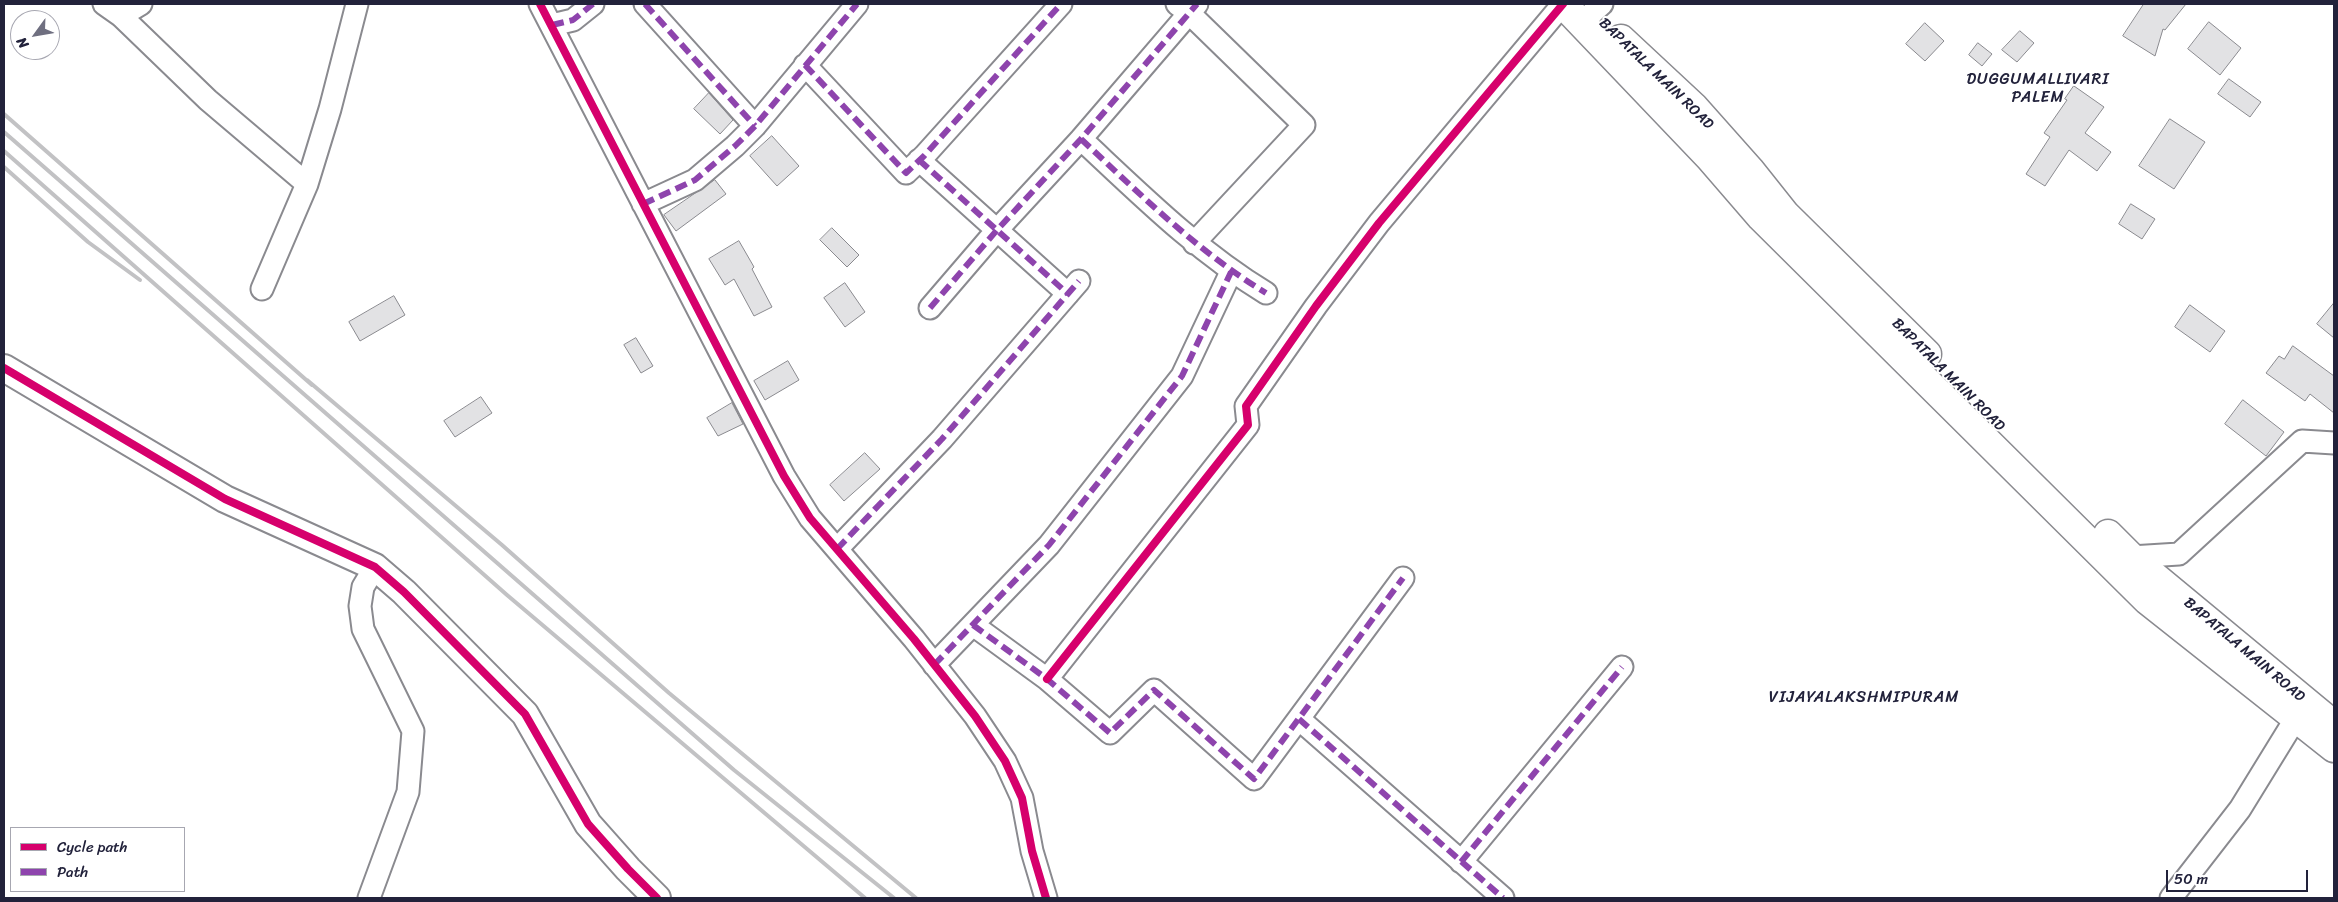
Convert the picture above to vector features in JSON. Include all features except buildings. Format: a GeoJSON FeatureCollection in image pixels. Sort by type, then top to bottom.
{"type":"FeatureCollection","features":[{"type":"Feature","properties":{"kind":"main road","name":"BAPATALA MAIN ROAD"},"geometry":{"type":"LineString","coordinates":[[1563,4],[1590,11],[1694,106],[1750,170],[1785,214],[2130,557],[2334,725]]}},
{"type":"Feature","properties":{"kind":"main road","name":"BAPATALA MAIN ROAD"},"geometry":{"type":"LineString","coordinates":[[1590,11],[1710,158],[1761,217],[2147,600],[2334,748]]}},
{"type":"Feature","properties":{"kind":"street"},"geometry":{"type":"LineString","coordinates":[[104,4],[121,16],[208,100],[307,184]]}},
{"type":"Feature","properties":{"kind":"street"},"geometry":{"type":"LineString","coordinates":[[121,16],[141,4]]}},
{"type":"Feature","properties":{"kind":"street"},"geometry":{"type":"LineString","coordinates":[[262,289],[307,184],[330,109],[357,4]]}},
{"type":"Feature","properties":{"kind":"street"},"geometry":{"type":"LineString","coordinates":[[540,4],[784,476],[810,518],[975,716],[1005,761],[1022,798],[1032,851],[1046,898]]}},
{"type":"Feature","properties":{"kind":"street"},"geometry":{"type":"LineString","coordinates":[[552,25],[573,20],[594,4]]}},
{"type":"Feature","properties":{"kind":"street"},"geometry":{"type":"LineString","coordinates":[[645,4],[755,126]]}},
{"type":"Feature","properties":{"kind":"street"},"geometry":{"type":"LineString","coordinates":[[643,204],[695,180],[755,126],[857,4]]}},
{"type":"Feature","properties":{"kind":"street"},"geometry":{"type":"LineString","coordinates":[[805,66],[906,173],[1062,4]]}},
{"type":"Feature","properties":{"kind":"street"},"geometry":{"type":"LineString","coordinates":[[1047,679],[1248,425],[1246,406],[1316,306],[1373,230],[1563,4]]}},
{"type":"Feature","properties":{"kind":"street"},"geometry":{"type":"LineString","coordinates":[[930,308],[997,230],[1080,139],[1188,7],[1304,124],[1194,243]]}},
{"type":"Feature","properties":{"kind":"street"},"geometry":{"type":"LineString","coordinates":[[1080,139],[1194,243],[1231,272],[1266,294]]}},
{"type":"Feature","properties":{"kind":"street"},"geometry":{"type":"LineString","coordinates":[[837,549],[942,439],[1074,288],[997,230],[919,160]]}},
{"type":"Feature","properties":{"kind":"street"},"geometry":{"type":"LineString","coordinates":[[934,665],[1050,545],[1182,376],[1231,272]]}},
{"type":"Feature","properties":{"kind":"street"},"geometry":{"type":"LineString","coordinates":[[4,368],[225,499],[375,567],[404,592],[525,714],[588,824],[656,898]]}},
{"type":"Feature","properties":{"kind":"street"},"geometry":{"type":"LineString","coordinates":[[2130,557],[2179,554],[2302,441],[2334,443]]}},
{"type":"Feature","properties":{"kind":"street"},"geometry":{"type":"LineString","coordinates":[[368,898],[408,792],[413,731],[363,629],[360,606],[363,587],[375,567]]}},
{"type":"Feature","properties":{"kind":"street"},"geometry":{"type":"LineString","coordinates":[[972,625],[1047,679],[1110,733],[1154,690],[1254,779],[1403,578]]}},
{"type":"Feature","properties":{"kind":"street"},"geometry":{"type":"LineString","coordinates":[[1462,862],[1622,667]]}},
{"type":"Feature","properties":{"kind":"street"},"geometry":{"type":"LineString","coordinates":[[2171,898],[2240,810],[2296,718]]}},
{"type":"Feature","properties":{"kind":"street"},"geometry":{"type":"LineString","coordinates":[[1299,719],[1503,898]]}},
{"type":"Feature","properties":{"kind":"railway"},"geometry":{"type":"LineString","coordinates":[[4,114],[312,385]]}},
{"type":"Feature","properties":{"kind":"railway"},"geometry":{"type":"LineString","coordinates":[[4,132],[734,770],[894,898]]}},
{"type":"Feature","properties":{"kind":"railway"},"geometry":{"type":"LineString","coordinates":[[4,151],[507,595],[865,898]]}},
{"type":"Feature","properties":{"kind":"railway"},"geometry":{"type":"LineString","coordinates":[[4,167],[88,242],[140,280]]}},
{"type":"Feature","properties":{"kind":"railway"},"geometry":{"type":"LineString","coordinates":[[307,380],[502,545],[669,693],[916,898]]}},
{"type":"Feature","properties":{"kind":"marked path"},"geometry":{"type":"LineString","coordinates":[[552,25],[573,20],[593,4]]}},
{"type":"Feature","properties":{"kind":"marked path"},"geometry":{"type":"LineString","coordinates":[[645,4],[755,126]]}},
{"type":"Feature","properties":{"kind":"marked path"},"geometry":{"type":"LineString","coordinates":[[643,204],[695,180],[735,146],[755,126],[857,4]]}},
{"type":"Feature","properties":{"kind":"marked path"},"geometry":{"type":"LineString","coordinates":[[805,65],[906,173],[924,156],[1061,4]]}},
{"type":"Feature","properties":{"kind":"marked path"},"geometry":{"type":"LineString","coordinates":[[930,308],[997,230],[1081,139],[1197,4]]}},
{"type":"Feature","properties":{"kind":"marked path"},"geometry":{"type":"LineString","coordinates":[[1081,139],[1170,221],[1216,259],[1266,293]]}},
{"type":"Feature","properties":{"kind":"marked path"},"geometry":{"type":"LineString","coordinates":[[919,160],[1068,294]]}},
{"type":"Feature","properties":{"kind":"marked path"},"geometry":{"type":"LineString","coordinates":[[934,665],[1049,545],[1182,376],[1231,272]]}},
{"type":"Feature","properties":{"kind":"marked path"},"geometry":{"type":"LineString","coordinates":[[837,549],[942,439],[1079,281]]}},
{"type":"Feature","properties":{"kind":"marked path"},"geometry":{"type":"LineString","coordinates":[[973,625],[1047,679],[1110,733],[1154,690],[1254,779],[1403,578]]}},
{"type":"Feature","properties":{"kind":"marked path"},"geometry":{"type":"LineString","coordinates":[[1461,862],[1622,667]]}},
{"type":"Feature","properties":{"kind":"marked path"},"geometry":{"type":"LineString","coordinates":[[1299,719],[1503,898]]}},
{"type":"Feature","properties":{"kind":"cycle path"},"geometry":{"type":"LineString","coordinates":[[540,4],[784,476],[810,518],[914,639],[975,716],[1005,761],[1022,798],[1032,851],[1046,898]]}},
{"type":"Feature","properties":{"kind":"cycle path"},"geometry":{"type":"LineString","coordinates":[[1047,679],[1248,425],[1246,406],[1316,306],[1379,223],[1563,4]]}},
{"type":"Feature","properties":{"kind":"cycle path"},"geometry":{"type":"LineString","coordinates":[[4,368],[225,499],[375,567],[404,592],[525,714],[588,824],[657,898]]}},
{"type":"Feature","properties":{"kind":"district","name":"DUGGUMALLIVARI PALEM"},"geometry":{"type":"Point","coordinates":[2038,89]}},
{"type":"Feature","properties":{"kind":"district","name":"VIJAYALAKSHMIPURAM"},"geometry":{"type":"Point","coordinates":[1864,698]}}]}
